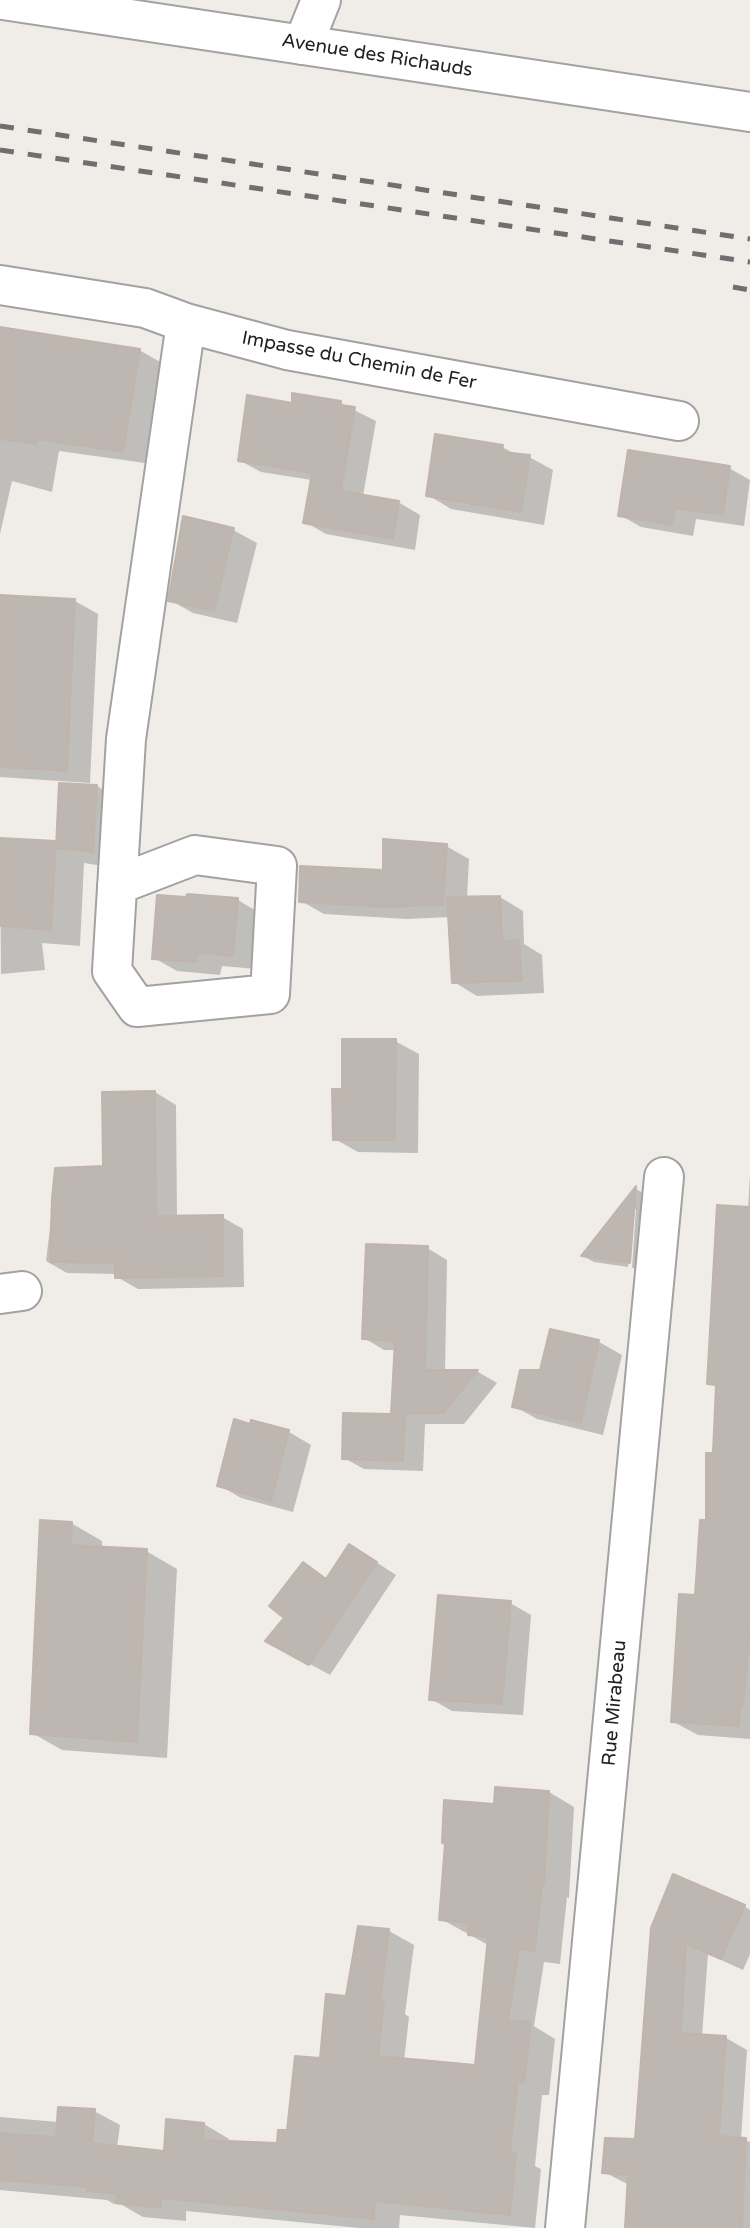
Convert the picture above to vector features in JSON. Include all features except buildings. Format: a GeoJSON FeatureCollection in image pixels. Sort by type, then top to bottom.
{"type":"FeatureCollection","features":[{"type":"Feature","properties":{"kind":"street","name":"Avenue des Richauds"},"geometry":{"type":"LineString","coordinates":[[3,0],[750,112]]}},
{"type":"Feature","properties":{"kind":"street"},"geometry":{"type":"LineString","coordinates":[[303,45],[321,0]]}},
{"type":"Feature","properties":{"kind":"street","name":"Impasse du Chemin de Fer"},"geometry":{"type":"LineString","coordinates":[[0,285],[145,308],[186,323],[287,350],[679,421]]}},
{"type":"Feature","properties":{"kind":"street"},"geometry":{"type":"LineString","coordinates":[[117,885],[195,855],[277,866],[270,993],[137,1007],[112,971],[117,885],[126,739],[186,323]]}},
{"type":"Feature","properties":{"kind":"street","name":"Rue Mirabeau"},"geometry":{"type":"LineString","coordinates":[[565,2228],[664,1177]]}},
{"type":"Feature","properties":{"kind":"railway"},"geometry":{"type":"LineString","coordinates":[[0,126],[750,239]]}},
{"type":"Feature","properties":{"kind":"railway"},"geometry":{"type":"LineString","coordinates":[[0,150],[750,262]]}},
{"type":"Feature","properties":{"kind":"railway"},"geometry":{"type":"LineString","coordinates":[[733,287],[750,290]]}}]}
